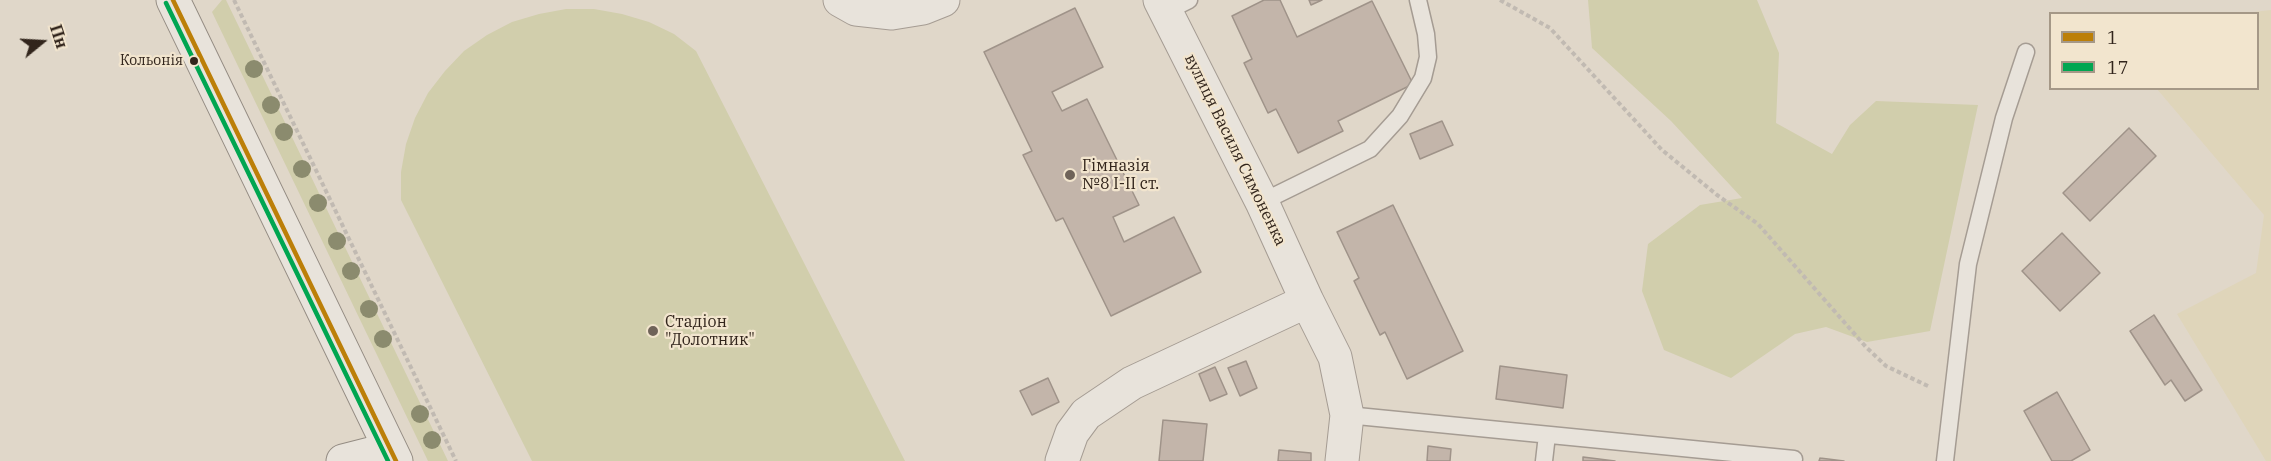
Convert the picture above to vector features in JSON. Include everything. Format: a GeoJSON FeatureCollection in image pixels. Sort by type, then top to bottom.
{"type":"FeatureCollection","features":[{"type":"Feature","properties":{"kind":"street"},"geometry":{"type":"LineString","coordinates":[[174,0],[393,455],[343,461]]}},
{"type":"Feature","properties":{"kind":"street"},"geometry":{"type":"LineString","coordinates":[[840,0],[856,9],[892,13],[923,8],[943,0]]}},
{"type":"Feature","properties":{"kind":"street","name":"вулиця Василя Симоненка"},"geometry":{"type":"LineString","coordinates":[[1172,4],[1307,301],[1335,357],[1347,415],[1342,461]]}},
{"type":"Feature","properties":{"kind":"street"},"geometry":{"type":"LineString","coordinates":[[1062,461],[1072,433],[1086,414],[1132,383],[1307,301]]}},
{"type":"Feature","properties":{"kind":"lane"},"geometry":{"type":"LineString","coordinates":[[1262,202],[1370,149],[1400,116],[1424,78],[1428,57],[1418,0]]}},
{"type":"Feature","properties":{"kind":"lane"},"geometry":{"type":"LineString","coordinates":[[1945,461],[1968,264],[2004,118],[2025,52]]}},
{"type":"Feature","properties":{"kind":"lane"},"geometry":{"type":"LineString","coordinates":[[1347,415],[1794,459]]}},
{"type":"Feature","properties":{"kind":"lane"},"geometry":{"type":"LineString","coordinates":[[1544,461],[1547,435]]}},
{"type":"Feature","properties":{"kind":"path"},"geometry":{"type":"LineString","coordinates":[[234,0],[456,461]]}},
{"type":"Feature","properties":{"kind":"path"},"geometry":{"type":"LineString","coordinates":[[1500,0],[1550,28],[1662,150],[1717,195],[1758,224],[1866,347],[1886,366],[1954,398]]}},
{"type":"Feature","properties":{"kind":"shaded area"},"geometry":{"type":"Polygon","coordinates":[[[222,0],[226,0],[448,461],[428,461],[212,12],[222,0]]]}},
{"type":"Feature","properties":{"kind":"shaded area"},"geometry":{"type":"Polygon","coordinates":[[[1588,0],[1757,0],[1779,53],[1776,123],[1832,154],[1850,125],[1876,101],[1978,105],[1930,331],[1867,342],[1826,327],[1795,334],[1731,378],[1664,350],[1642,291],[1648,244],[1700,205],[1742,198],[1671,121],[1592,48],[1588,0]]]}},
{"type":"Feature","properties":{"kind":"shaded area","name":"Стадіон \"Долотник\""},"geometry":{"type":"Polygon","coordinates":[[[566,9],[594,9],[649,22],[674,34],[696,51],[905,461],[532,461],[401,200],[401,172],[406,144],[415,118],[428,93],[464,51],[487,35],[512,22],[566,9]]]}},
{"type":"Feature","properties":{"kind":"shaded area"},"geometry":{"type":"Polygon","coordinates":[[[2271,10],[2271,461],[2266,461],[2177,314],[2256,273],[2264,215],[2158,90],[2259,90],[2259,12],[2253,12],[2271,10]]]}},
{"type":"Feature","properties":{"kind":"building"},"geometry":{"type":"Polygon","coordinates":[[[1264,0],[1280,0],[1297,37],[1372,1],[1413,84],[1338,121],[1343,131],[1298,153],[1276,109],[1268,113],[1244,63],[1252,59],[1232,16],[1264,0]]]}},
{"type":"Feature","properties":{"kind":"building"},"geometry":{"type":"Polygon","coordinates":[[[1309,0],[1322,0],[1311,5],[1309,0]]]}},
{"type":"Feature","properties":{"kind":"building"},"geometry":{"type":"Polygon","coordinates":[[[1075,8],[1103,67],[1052,92],[1062,111],[1087,99],[1139,205],[1113,217],[1124,242],[1174,217],[1201,272],[1111,316],[1063,218],[1056,221],[1023,155],[1032,151],[984,52],[1075,8]]]}},
{"type":"Feature","properties":{"kind":"building"},"geometry":{"type":"Polygon","coordinates":[[[1442,121],[1453,145],[1420,159],[1410,134],[1442,121]]]}},
{"type":"Feature","properties":{"kind":"building"},"geometry":{"type":"Polygon","coordinates":[[[2129,128],[2156,156],[2090,221],[2063,193],[2129,128]]]}},
{"type":"Feature","properties":{"kind":"building"},"geometry":{"type":"Polygon","coordinates":[[[1393,205],[1463,351],[1407,379],[1385,332],[1380,335],[1354,281],[1359,278],[1337,232],[1393,205]]]}},
{"type":"Feature","properties":{"kind":"building"},"geometry":{"type":"Polygon","coordinates":[[[2062,233],[2100,273],[2060,311],[2022,271],[2062,233]]]}},
{"type":"Feature","properties":{"kind":"building"},"geometry":{"type":"Polygon","coordinates":[[[2154,315],[2202,390],[2185,401],[2171,380],[2165,385],[2130,331],[2154,315]]]}},
{"type":"Feature","properties":{"kind":"building"},"geometry":{"type":"Polygon","coordinates":[[[1246,361],[1257,388],[1240,396],[1228,368],[1246,361]]]}},
{"type":"Feature","properties":{"kind":"building"},"geometry":{"type":"Polygon","coordinates":[[[1500,366],[1567,375],[1563,408],[1496,399],[1500,366]]]}},
{"type":"Feature","properties":{"kind":"building"},"geometry":{"type":"Polygon","coordinates":[[[1215,367],[1227,394],[1210,401],[1199,374],[1215,367]]]}},
{"type":"Feature","properties":{"kind":"building"},"geometry":{"type":"Polygon","coordinates":[[[1048,378],[1059,402],[1032,415],[1020,391],[1048,378]]]}},
{"type":"Feature","properties":{"kind":"building"},"geometry":{"type":"Polygon","coordinates":[[[2057,392],[2090,450],[2071,461],[2052,461],[2024,411],[2057,392]]]}},
{"type":"Feature","properties":{"kind":"building"},"geometry":{"type":"Polygon","coordinates":[[[1163,420],[1207,424],[1203,461],[1159,461],[1163,420]]]}},
{"type":"Feature","properties":{"kind":"building"},"geometry":{"type":"Polygon","coordinates":[[[1428,446],[1451,449],[1450,461],[1427,461],[1428,446]]]}},
{"type":"Feature","properties":{"kind":"building"},"geometry":{"type":"Polygon","coordinates":[[[1279,450],[1311,453],[1311,461],[1278,461],[1279,450]]]}},
{"type":"Feature","properties":{"kind":"building"},"geometry":{"type":"Polygon","coordinates":[[[1583,457],[1615,461],[1583,461],[1583,457]]]}},
{"type":"Feature","properties":{"kind":"building"},"geometry":{"type":"Polygon","coordinates":[[[1820,458],[1844,461],[1819,461],[1820,458]]]}},
{"type":"Feature","properties":{"kind":"transit line","name":"1"},"geometry":{"type":"LineString","coordinates":[[173,0],[396,461]]}},
{"type":"Feature","properties":{"kind":"transit line","name":"17"},"geometry":{"type":"LineString","coordinates":[[166,3],[388,461]]}},
{"type":"Feature","properties":{"kind":"place","name":"Кольонія"},"geometry":{"type":"Point","coordinates":[194,61]}},
{"type":"Feature","properties":{"kind":"place","name":"Гімназія №8 I-II ст."},"geometry":{"type":"Point","coordinates":[1070,175]}},
{"type":"Feature","properties":{"kind":"place","name":"Стадіон \"Долотник\""},"geometry":{"type":"Point","coordinates":[653,331]}}]}
